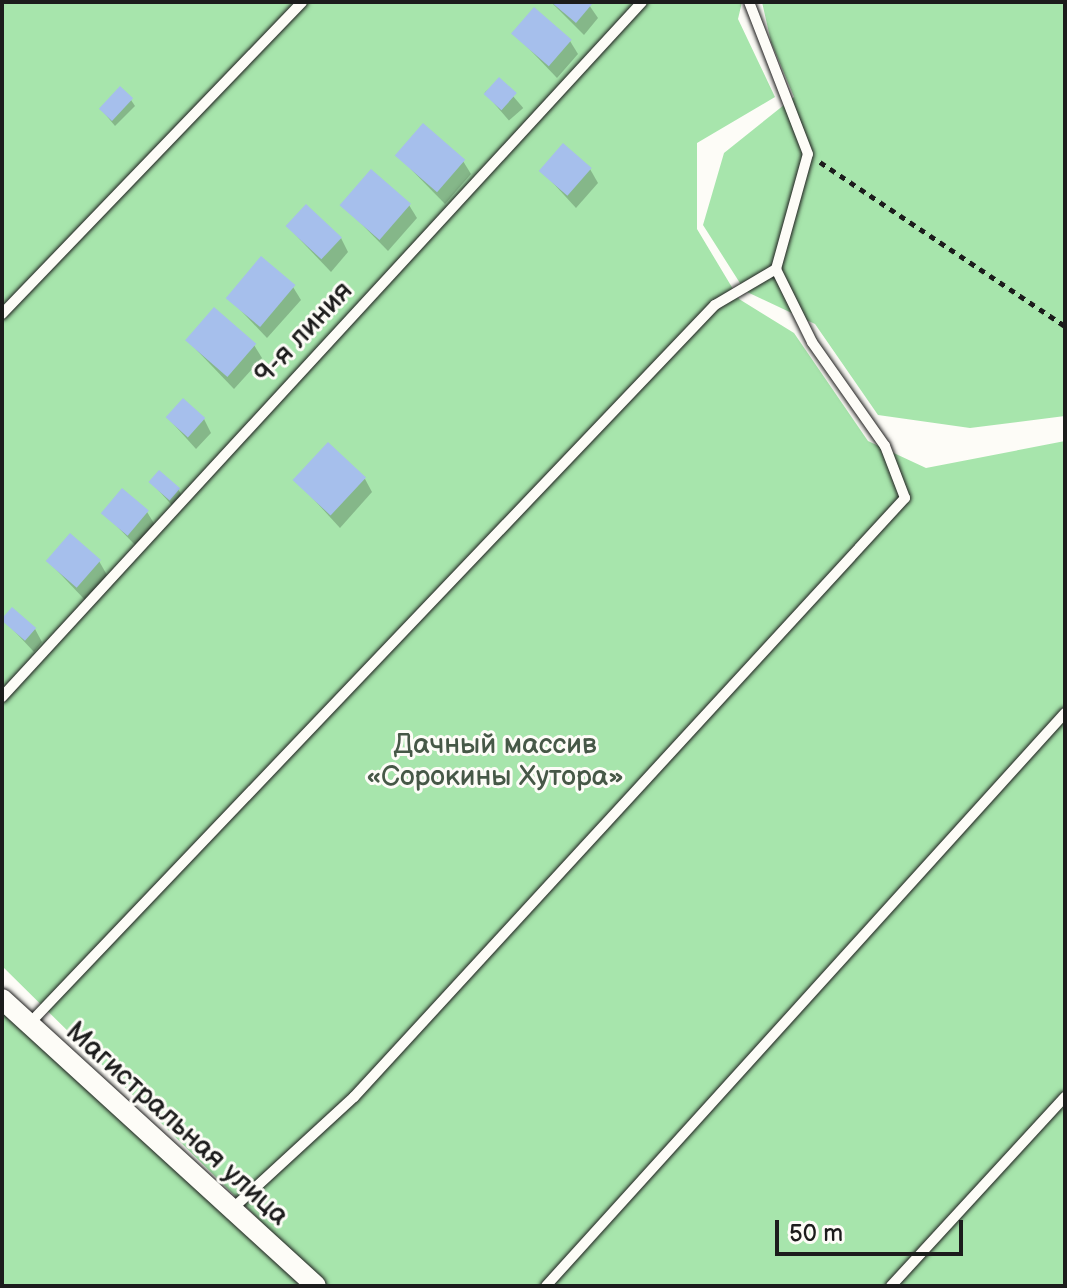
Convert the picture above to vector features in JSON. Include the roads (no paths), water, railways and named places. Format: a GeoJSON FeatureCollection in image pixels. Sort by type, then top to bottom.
{"type":"FeatureCollection","features":[{"type":"Feature","properties":{"kind":"street","name":"Магистральная улица"},"geometry":{"type":"LineString","coordinates":[[2,999],[27,1026],[229,1212],[316,1286]]}},
{"type":"Feature","properties":{"kind":"lane"},"geometry":{"type":"LineString","coordinates":[[2,314],[302,2]]}},
{"type":"Feature","properties":{"kind":"lane","name":"9-я линия"},"geometry":{"type":"LineString","coordinates":[[2,697],[642,2]]}},
{"type":"Feature","properties":{"kind":"lane"},"geometry":{"type":"LineString","coordinates":[[229,1212],[354,1097],[905,498],[885,446],[812,342],[776,269],[808,154],[749,2]]}},
{"type":"Feature","properties":{"kind":"lane"},"geometry":{"type":"LineString","coordinates":[[27,1026],[715,305],[776,269]]}},
{"type":"Feature","properties":{"kind":"lane"},"geometry":{"type":"LineString","coordinates":[[546,1286],[1065,713]]}},
{"type":"Feature","properties":{"kind":"lane"},"geometry":{"type":"LineString","coordinates":[[891,1286],[1065,1097]]}},
{"type":"Feature","properties":{"kind":"park label","name":"Дачный массив «Сорокины Хутора»"},"geometry":{"type":"Point","coordinates":[495,761]}}]}
